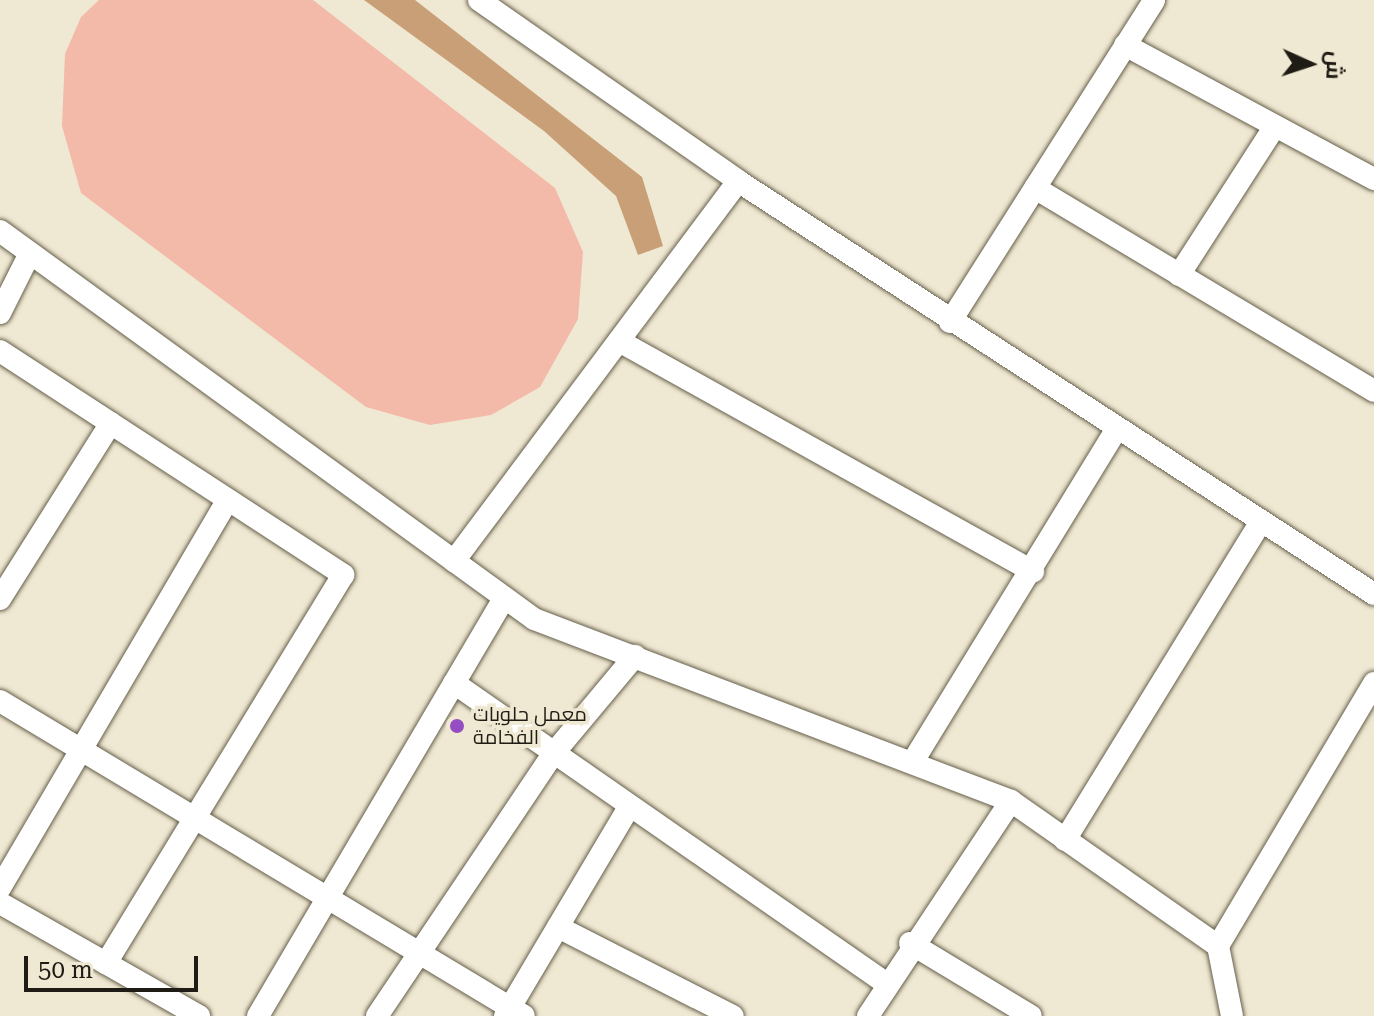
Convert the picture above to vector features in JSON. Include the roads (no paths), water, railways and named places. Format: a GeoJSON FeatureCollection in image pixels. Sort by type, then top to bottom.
{"type":"FeatureCollection","features":[{"type":"Feature","properties":{"kind":"street"},"geometry":{"type":"LineString","coordinates":[[479,0],[738,181],[950,322],[1374,594]]}},
{"type":"Feature","properties":{"kind":"street"},"geometry":{"type":"LineString","coordinates":[[950,322],[1154,0]]}},
{"type":"Feature","properties":{"kind":"street"},"geometry":{"type":"LineString","coordinates":[[1125,45],[1374,179]]}},
{"type":"Feature","properties":{"kind":"street"},"geometry":{"type":"LineString","coordinates":[[1179,275],[1275,126]]}},
{"type":"Feature","properties":{"kind":"street"},"geometry":{"type":"LineString","coordinates":[[454,561],[738,181]]}},
{"type":"Feature","properties":{"kind":"street"},"geometry":{"type":"LineString","coordinates":[[1035,188],[1374,391]]}},
{"type":"Feature","properties":{"kind":"street"},"geometry":{"type":"LineString","coordinates":[[0,231],[534,619],[915,758],[1011,801],[1218,946]]}},
{"type":"Feature","properties":{"kind":"street"},"geometry":{"type":"LineString","coordinates":[[0,313],[30,253]]}},
{"type":"Feature","properties":{"kind":"street"},"geometry":{"type":"LineString","coordinates":[[619,341],[1033,571]]}},
{"type":"Feature","properties":{"kind":"street"},"geometry":{"type":"LineString","coordinates":[[0,351],[343,575],[106,963]]}},
{"type":"Feature","properties":{"kind":"street"},"geometry":{"type":"LineString","coordinates":[[0,599],[111,423]]}},
{"type":"Feature","properties":{"kind":"street"},"geometry":{"type":"LineString","coordinates":[[915,758],[1033,571],[1117,429]]}},
{"type":"Feature","properties":{"kind":"street"},"geometry":{"type":"LineString","coordinates":[[0,888],[228,500]]}},
{"type":"Feature","properties":{"kind":"street"},"geometry":{"type":"LineString","coordinates":[[1065,840],[1261,522]]}},
{"type":"Feature","properties":{"kind":"street"},"geometry":{"type":"LineString","coordinates":[[258,1016],[504,598]]}},
{"type":"Feature","properties":{"kind":"street"},"geometry":{"type":"LineString","coordinates":[[377,1016],[416,951],[553,754],[635,656]]}},
{"type":"Feature","properties":{"kind":"street"},"geometry":{"type":"LineString","coordinates":[[454,683],[887,984]]}},
{"type":"Feature","properties":{"kind":"street"},"geometry":{"type":"LineString","coordinates":[[1232,1016],[1218,946],[1374,683]]}},
{"type":"Feature","properties":{"kind":"street"},"geometry":{"type":"LineString","coordinates":[[0,701],[416,951],[513,1013],[558,927],[629,807]]}},
{"type":"Feature","properties":{"kind":"street"},"geometry":{"type":"LineString","coordinates":[[868,1016],[910,943],[1011,801]]}},
{"type":"Feature","properties":{"kind":"street"},"geometry":{"type":"LineString","coordinates":[[0,903],[199,1016]]}},
{"type":"Feature","properties":{"kind":"street"},"geometry":{"type":"LineString","coordinates":[[558,927],[733,1016]]}},
{"type":"Feature","properties":{"kind":"street"},"geometry":{"type":"LineString","coordinates":[[910,943],[1031,1016]]}},
{"type":"Feature","properties":{"kind":"place","name":"معمل حلويات الفخامة"},"geometry":{"type":"Point","coordinates":[457,726]}}]}
